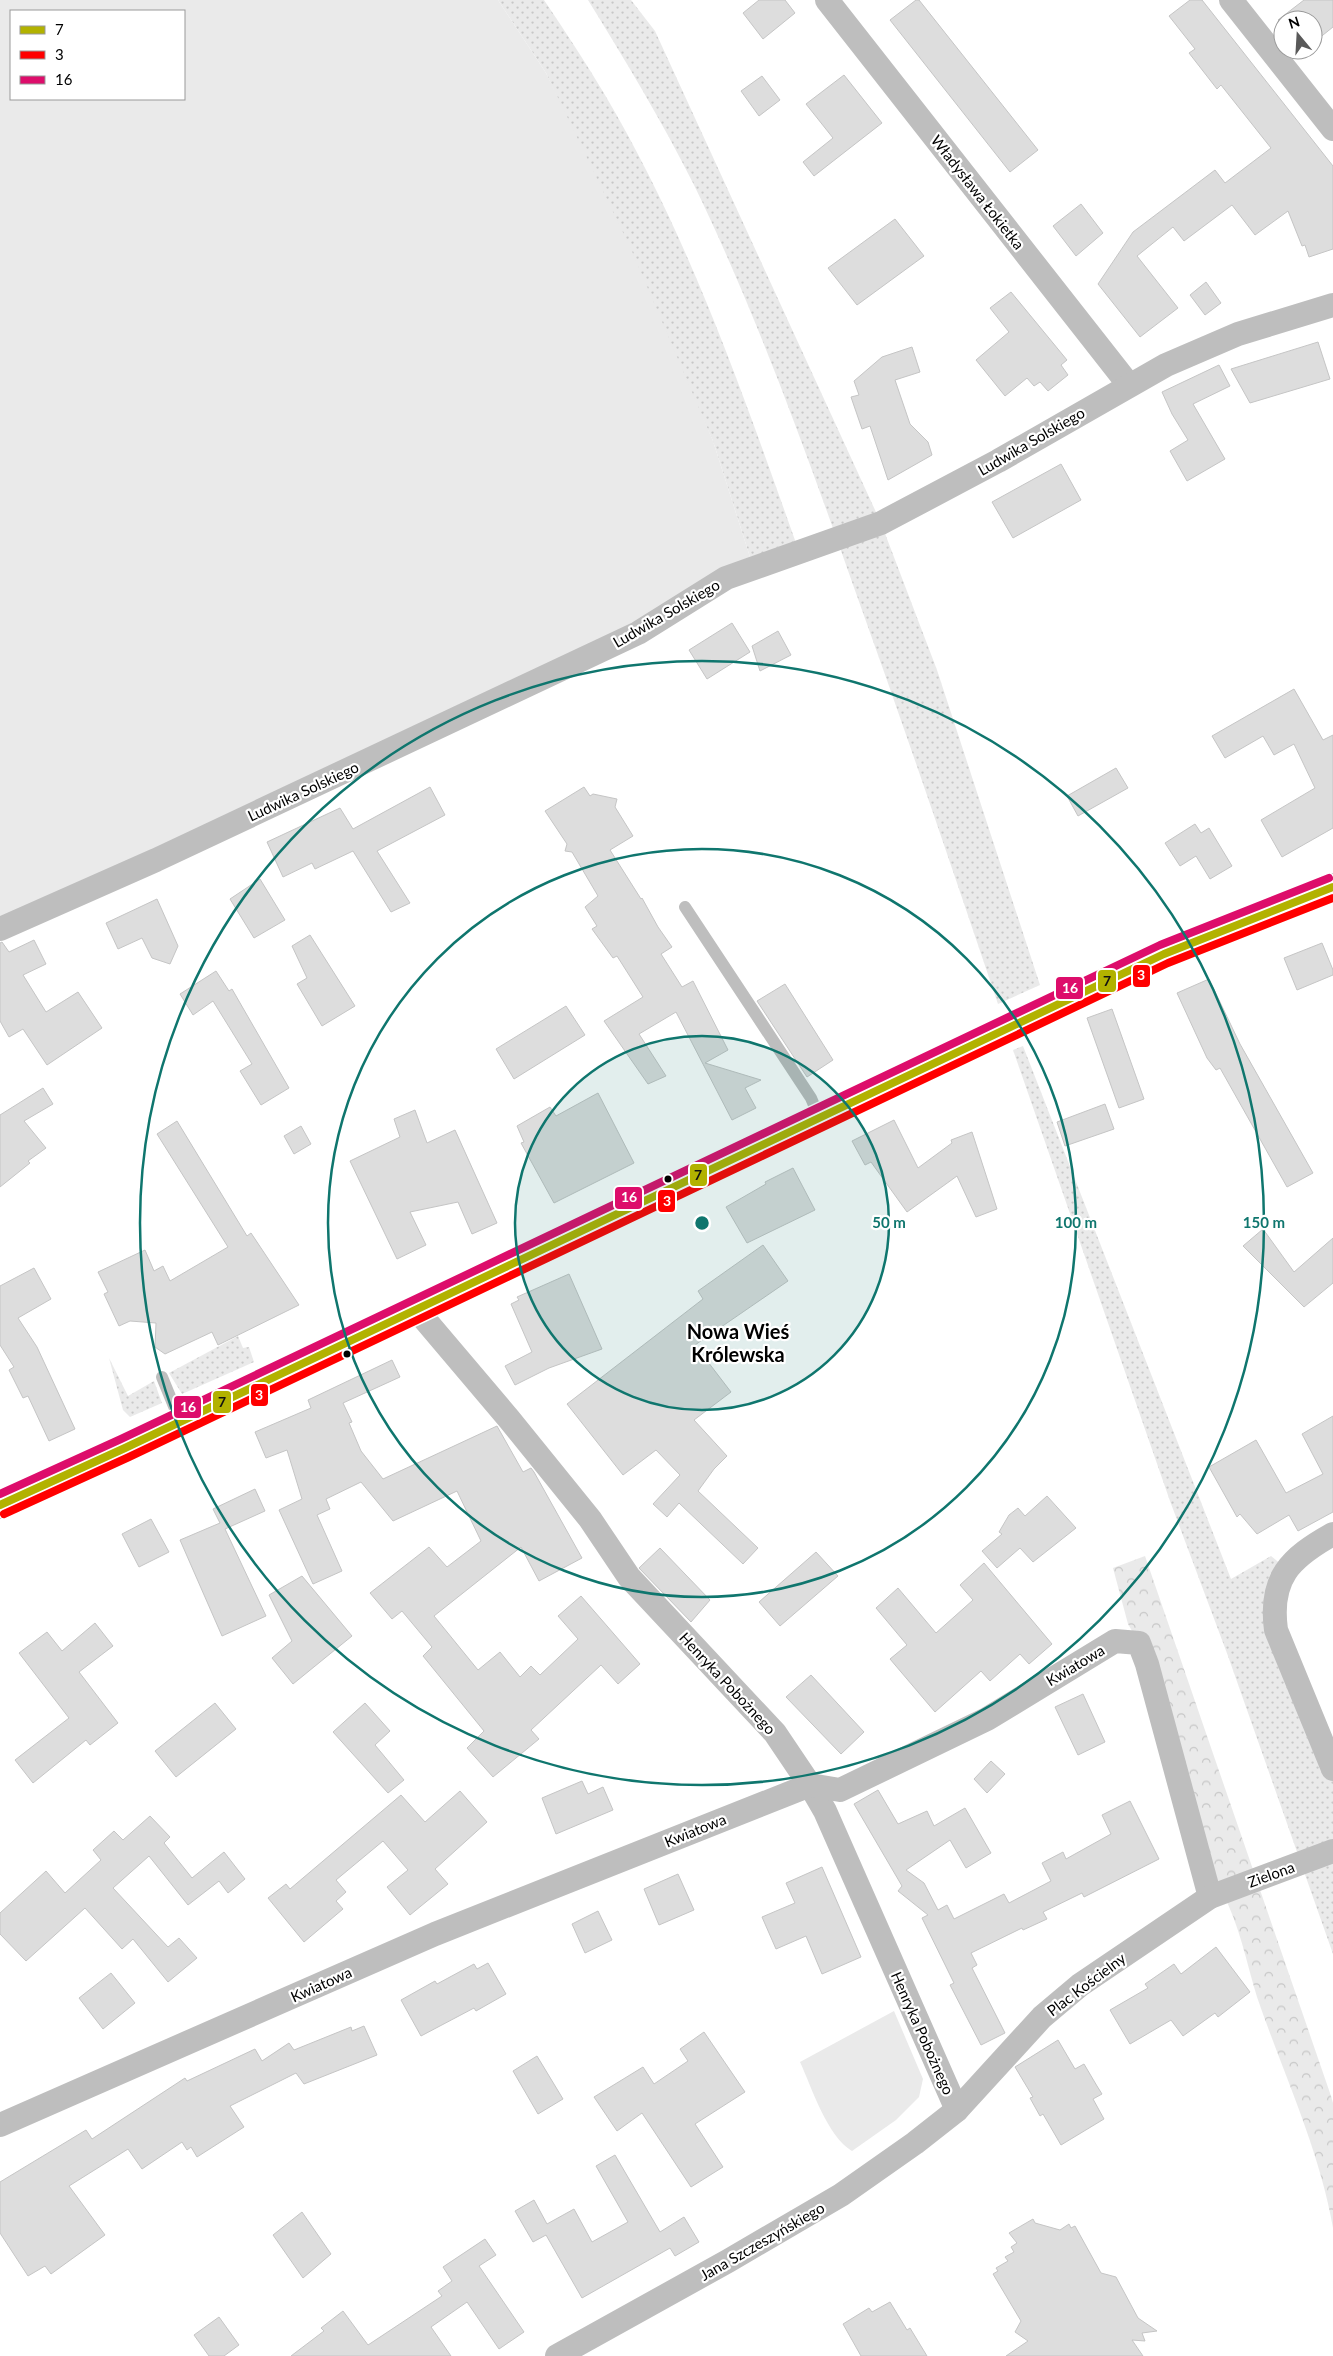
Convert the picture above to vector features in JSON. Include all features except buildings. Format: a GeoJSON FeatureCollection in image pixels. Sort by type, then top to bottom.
{"type":"FeatureCollection","features":[{"type":"Feature","properties":{"kind":"street","name":"Władysława Łokietka"},"geometry":{"type":"LineString","coordinates":[[827,0],[1129,385]]}},
{"type":"Feature","properties":{"kind":"street"},"geometry":{"type":"LineString","coordinates":[[1231,0],[1333,129]]}},
{"type":"Feature","properties":{"kind":"street","name":"Ludwika Solskiego"},"geometry":{"type":"LineString","coordinates":[[0,929],[156,860],[638,633],[716,583],[864,530],[998,461],[1166,365],[1230,337],[1333,305]]}},
{"type":"Feature","properties":{"kind":"street"},"geometry":{"type":"LineString","coordinates":[[0,1504],[180,1421],[414,1308],[1164,954],[1333,888]]}},
{"type":"Feature","properties":{"kind":"street","name":"Henryka Pobożnego"},"geometry":{"type":"LineString","coordinates":[[414,1308],[509,1419],[590,1519],[630,1576],[775,1733],[810,1784],[825,1811],[957,2110]]}},
{"type":"Feature","properties":{"kind":"street"},"geometry":{"type":"LineString","coordinates":[[1333,1534],[1305,1550],[1281,1576],[1275,1591],[1274,1611],[1276,1630],[1333,1769]]}},
{"type":"Feature","properties":{"kind":"street","name":"Kwiatowa"},"geometry":{"type":"LineString","coordinates":[[0,2125],[435,1934],[810,1784],[840,1790],[987,1719],[1115,1641],[1139,1642],[1147,1664],[1210,1897]]}},
{"type":"Feature","properties":{"kind":"street","name":"Zielona"},"geometry":{"type":"LineString","coordinates":[[1210,1897],[1331,1852]]}},
{"type":"Feature","properties":{"kind":"street","name":"Plac Kościelny"},"geometry":{"type":"LineString","coordinates":[[957,2110],[1013,2047],[1080,1985],[1210,1897]]}},
{"type":"Feature","properties":{"kind":"street","name":"Jana Szczeszyńskiego"},"geometry":{"type":"LineString","coordinates":[[557,2356],[836,2198],[915,2143],[957,2110]]}},
{"type":"Feature","properties":{"kind":"lane"},"geometry":{"type":"LineString","coordinates":[[685,908],[811,1098],[819,1118]]}},
{"type":"Feature","properties":{"kind":"lane"},"geometry":{"type":"LineString","coordinates":[[162,1377],[180,1421]]}},
{"type":"Feature","properties":{"kind":"green space"},"geometry":{"type":"Polygon","coordinates":[[[0,0],[498,0],[546,73],[631,249],[713,441],[750,557],[726,578],[0,929],[0,0]]]}},
{"type":"Feature","properties":{"kind":"green space"},"geometry":{"type":"Polygon","coordinates":[[[498,0],[544,0],[598,83],[635,148],[688,258],[711,314],[734,371],[796,543],[750,557],[713,441],[546,73],[498,0]]]}},
{"type":"Feature","properties":{"kind":"green space"},"geometry":{"type":"Polygon","coordinates":[[[588,0],[631,0],[655,31],[881,523],[937,670],[1040,985],[998,1004],[875,647],[801,440],[761,336],[740,285],[682,161],[643,91],[588,0]]]}},
{"type":"Feature","properties":{"kind":"green space"},"geometry":{"type":"Polygon","coordinates":[[[1023,1046],[1231,1579],[1271,1556],[1287,1569],[1275,1591],[1333,1769],[1333,1954],[1228,1656],[1170,1501],[1013,1050],[1023,1046]]]}},
{"type":"Feature","properties":{"kind":"green space"},"geometry":{"type":"Polygon","coordinates":[[[238,1336],[243,1348],[249,1347],[254,1362],[182,1394],[169,1373],[238,1336]]]}},
{"type":"Feature","properties":{"kind":"green space"},"geometry":{"type":"Polygon","coordinates":[[[109,1358],[128,1396],[154,1381],[162,1403],[130,1417],[123,1410],[109,1358]]]}},
{"type":"Feature","properties":{"kind":"green space"},"geometry":{"type":"Polygon","coordinates":[[[1145,1556],[1333,2103],[1333,2228],[1327,2198],[1310,2140],[1257,1997],[1234,1918],[1222,1892],[1210,1897],[1139,1643],[1128,1624],[1113,1568],[1145,1556]]]}},
{"type":"Feature","properties":{"kind":"green space"},"geometry":{"type":"Polygon","coordinates":[[[894,2011],[923,2079],[919,2097],[896,2120],[852,2151],[843,2144],[828,2123],[800,2062],[894,2011]]]}},
{"type":"Feature","properties":{"kind":"transit line","name":"16"},"geometry":{"type":"LineString","coordinates":[[0,1494],[121,1439],[1160,945],[1329,878]]}},
{"type":"Feature","properties":{"kind":"transit line","name":"7"},"geometry":{"type":"LineString","coordinates":[[0,1505],[125,1448],[1164,954],[1333,887]]}},
{"type":"Feature","properties":{"kind":"transit line","name":"3"},"geometry":{"type":"LineString","coordinates":[[4,1514],[129,1457],[1168,963],[1333,898]]}},
{"type":"Feature","properties":{"kind":"district","name":"Nowa Wieś Królewska"},"geometry":{"type":"Point","coordinates":[738,1342]}}]}
